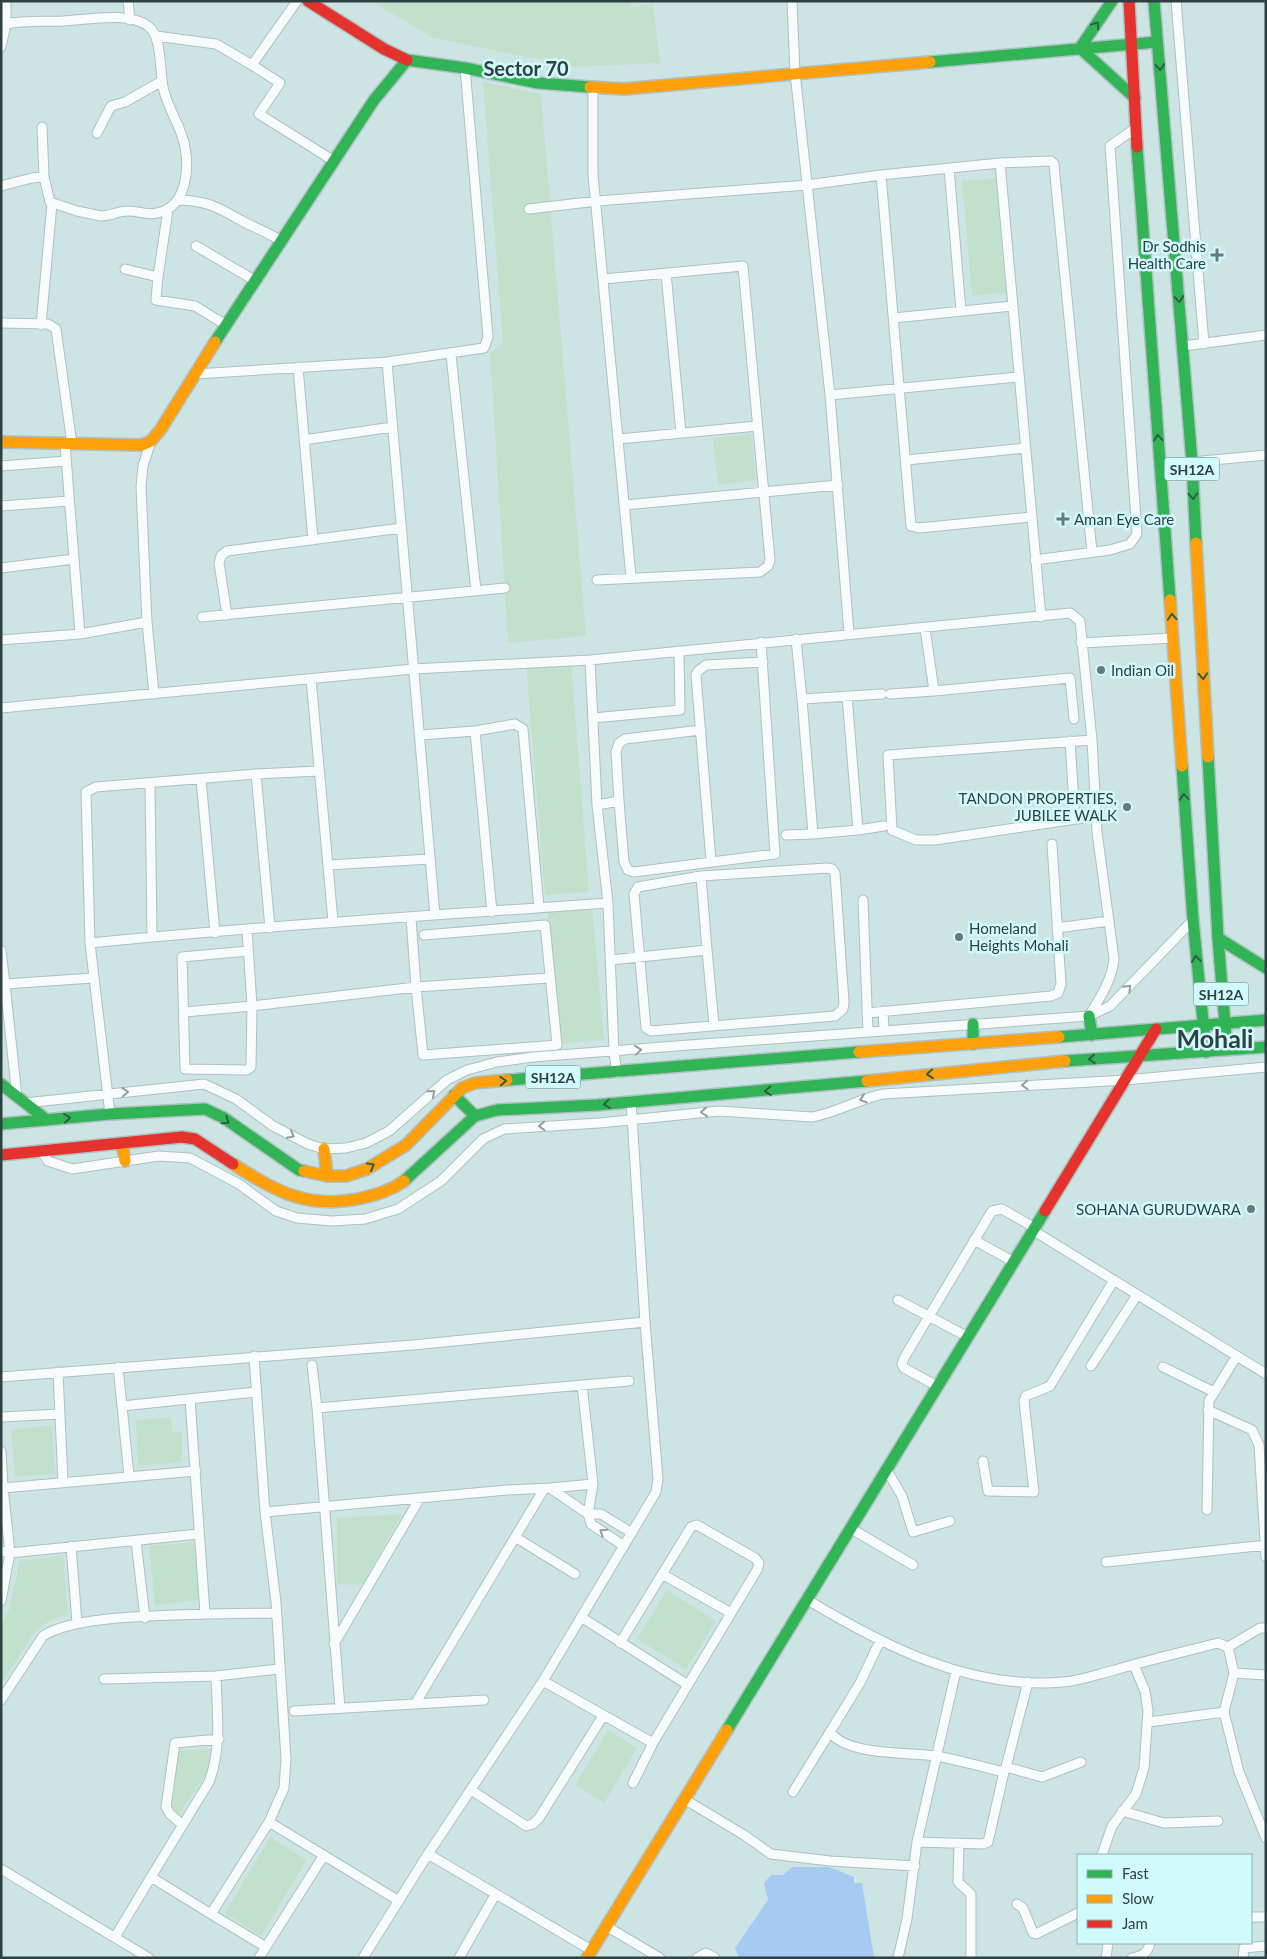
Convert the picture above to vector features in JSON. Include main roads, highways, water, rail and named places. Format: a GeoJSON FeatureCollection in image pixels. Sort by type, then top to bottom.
{"type":"FeatureCollection","features":[{"type":"Feature","properties":{"kind":"main road"},"geometry":{"type":"LineString","coordinates":[[308,1],[384,49],[407,60],[464,68],[516,80],[593,88],[624,88],[1158,42]]}},
{"type":"Feature","properties":{"kind":"main road"},"geometry":{"type":"LineString","coordinates":[[1080,48],[1112,1]]}},
{"type":"Feature","properties":{"kind":"main road","name":"SH12A"},"geometry":{"type":"LineString","coordinates":[[1129,1],[1136,128],[1193,920],[1206,1052]]}},
{"type":"Feature","properties":{"kind":"main road","name":"SH12A"},"geometry":{"type":"LineString","coordinates":[[1,1155],[182,1137],[195,1139],[258,1180],[293,1197],[322,1203],[351,1200],[390,1191],[415,1173],[475,1116],[497,1110],[597,1105],[801,1088],[1038,1063],[1227,1049],[1218,938],[1192,462],[1154,1]]}},
{"type":"Feature","properties":{"kind":"main road"},"geometry":{"type":"LineString","coordinates":[[1080,48],[1135,98]]}},
{"type":"Feature","properties":{"kind":"main road"},"geometry":{"type":"LineString","coordinates":[[1,442],[142,445],[150,441],[161,429],[254,280],[374,100],[407,60]]}},
{"type":"Feature","properties":{"kind":"main road"},"geometry":{"type":"LineString","coordinates":[[1218,938],[1266,968]]}},
{"type":"Feature","properties":{"kind":"main road"},"geometry":{"type":"LineString","coordinates":[[1089,1016],[1092,1035]]}},
{"type":"Feature","properties":{"kind":"main road"},"geometry":{"type":"LineString","coordinates":[[1224,1022],[1266,1020]]}},
{"type":"Feature","properties":{"kind":"main road","name":"SH12A"},"geometry":{"type":"LineString","coordinates":[[1,1124],[110,1114],[205,1109],[224,1118],[299,1170],[327,1176],[346,1176],[367,1169],[406,1145],[454,1095],[462,1088],[475,1083],[1092,1035],[1224,1022]]}},
{"type":"Feature","properties":{"kind":"main road"},"geometry":{"type":"LineString","coordinates":[[973,1024],[973,1044]]}},
{"type":"Feature","properties":{"kind":"main road"},"geometry":{"type":"LineString","coordinates":[[589,1954],[966,1336],[1035,1229],[1156,1029]]}},
{"type":"Feature","properties":{"kind":"main road"},"geometry":{"type":"LineString","coordinates":[[1227,1049],[1266,1047]]}},
{"type":"Feature","properties":{"kind":"main road"},"geometry":{"type":"LineString","coordinates":[[1,1084],[47,1120]]}},
{"type":"Feature","properties":{"kind":"main road"},"geometry":{"type":"LineString","coordinates":[[454,1095],[475,1116]]}},
{"type":"Feature","properties":{"kind":"main road"},"geometry":{"type":"LineString","coordinates":[[122,1144],[125,1161]]}},
{"type":"Feature","properties":{"kind":"main road"},"geometry":{"type":"LineString","coordinates":[[324,1150],[327,1176]]}},
{"type":"Feature","properties":{"kind":"water"},"geometry":{"type":"Polygon","coordinates":[[[792,1867],[829,1867],[854,1877],[854,1883],[862,1883],[874,1958],[739,1958],[735,1948],[768,1900],[764,1883],[771,1875],[783,1875],[792,1867]]]}},
{"type":"Feature","properties":{"kind":"place","name":"Dr Sodhis Health Care"},"geometry":{"type":"Point","coordinates":[1217,255]}},
{"type":"Feature","properties":{"kind":"place","name":"Aman Eye Care"},"geometry":{"type":"Point","coordinates":[1063,519]}},
{"type":"Feature","properties":{"kind":"place","name":"Indian Oil"},"geometry":{"type":"Point","coordinates":[1101,670]}},
{"type":"Feature","properties":{"kind":"place","name":"TANDON PROPERTIES, JUBILEE WALK"},"geometry":{"type":"Point","coordinates":[1127,807]}},
{"type":"Feature","properties":{"kind":"place","name":"Homeland Heights Mohali"},"geometry":{"type":"Point","coordinates":[959,937]}},
{"type":"Feature","properties":{"kind":"place","name":"SOHANA GURUDWARA"},"geometry":{"type":"Point","coordinates":[1251,1209]}},
{"type":"Feature","properties":{"kind":"district","name":"Sector 70"},"geometry":{"type":"Point","coordinates":[526,68]}},
{"type":"Feature","properties":{"kind":"district","name":"Mohali"},"geometry":{"type":"Point","coordinates":[1215,1038]}}]}
